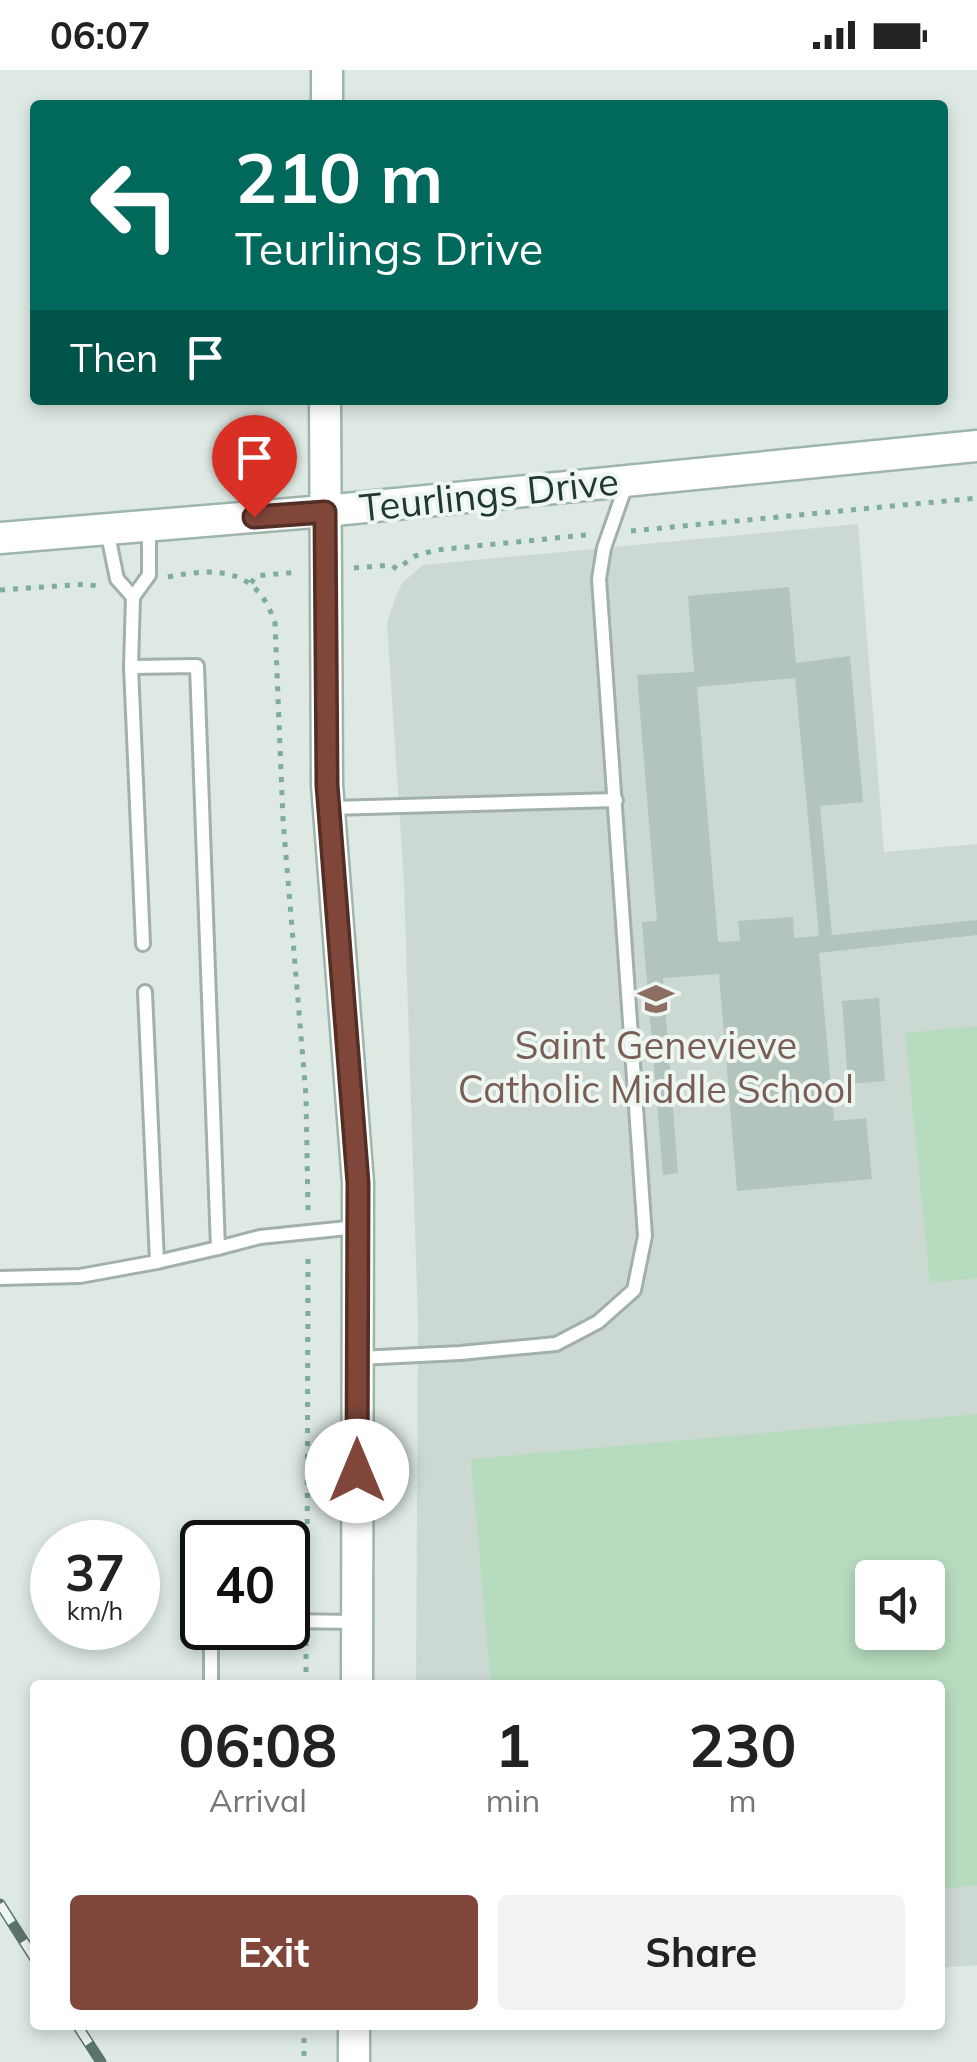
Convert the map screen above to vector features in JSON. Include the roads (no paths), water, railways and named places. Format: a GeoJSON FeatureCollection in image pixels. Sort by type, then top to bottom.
{"type":"FeatureCollection","features":[{"type":"Feature","properties":{"kind":"street"},"geometry":{"type":"LineString","coordinates":[[327,100],[328,70]]}},
{"type":"Feature","properties":{"kind":"street"},"geometry":{"type":"LineString","coordinates":[[325,405],[328,808],[346,1000],[359,1226],[357,1680]]}},
{"type":"Feature","properties":{"kind":"street","name":"Teurlings Drive"},"geometry":{"type":"LineString","coordinates":[[0,538],[325,512],[977,446]]}},
{"type":"Feature","properties":{"kind":"street"},"geometry":{"type":"LineString","coordinates":[[354,2030],[354,2062]]}},
{"type":"Feature","properties":{"kind":"lane"},"geometry":{"type":"LineString","coordinates":[[357,1358],[556,1344],[598,1322],[634,1290],[645,1236],[599,578],[604,548],[628,481]]}},
{"type":"Feature","properties":{"kind":"lane"},"geometry":{"type":"LineString","coordinates":[[143,944],[131,667],[133,597],[148,575],[149,526]]}},
{"type":"Feature","properties":{"kind":"lane"},"geometry":{"type":"LineString","coordinates":[[107,530],[117,579],[133,597]]}},
{"type":"Feature","properties":{"kind":"lane"},"geometry":{"type":"LineString","coordinates":[[131,667],[197,666],[218,1248]]}},
{"type":"Feature","properties":{"kind":"lane"},"geometry":{"type":"LineString","coordinates":[[328,808],[616,800]]}},
{"type":"Feature","properties":{"kind":"lane"},"geometry":{"type":"LineString","coordinates":[[145,992],[158,1262]]}},
{"type":"Feature","properties":{"kind":"lane"},"geometry":{"type":"LineString","coordinates":[[0,1278],[80,1276],[260,1237],[359,1226]]}},
{"type":"Feature","properties":{"kind":"lane"},"geometry":{"type":"LineString","coordinates":[[310,1621],[357,1622]]}},
{"type":"Feature","properties":{"kind":"lane"},"geometry":{"type":"LineString","coordinates":[[210,1680],[211,1650]]}},
{"type":"Feature","properties":{"kind":"railway"},"geometry":{"type":"LineString","coordinates":[[0,1904],[30,1951]]}},
{"type":"Feature","properties":{"kind":"railway"},"geometry":{"type":"LineString","coordinates":[[80,2030],[101,2062]]}},
{"type":"Feature","properties":{"kind":"place","name":"Saint Genevieve Catholic Middle School"},"geometry":{"type":"Point","coordinates":[656,999]}}]}
